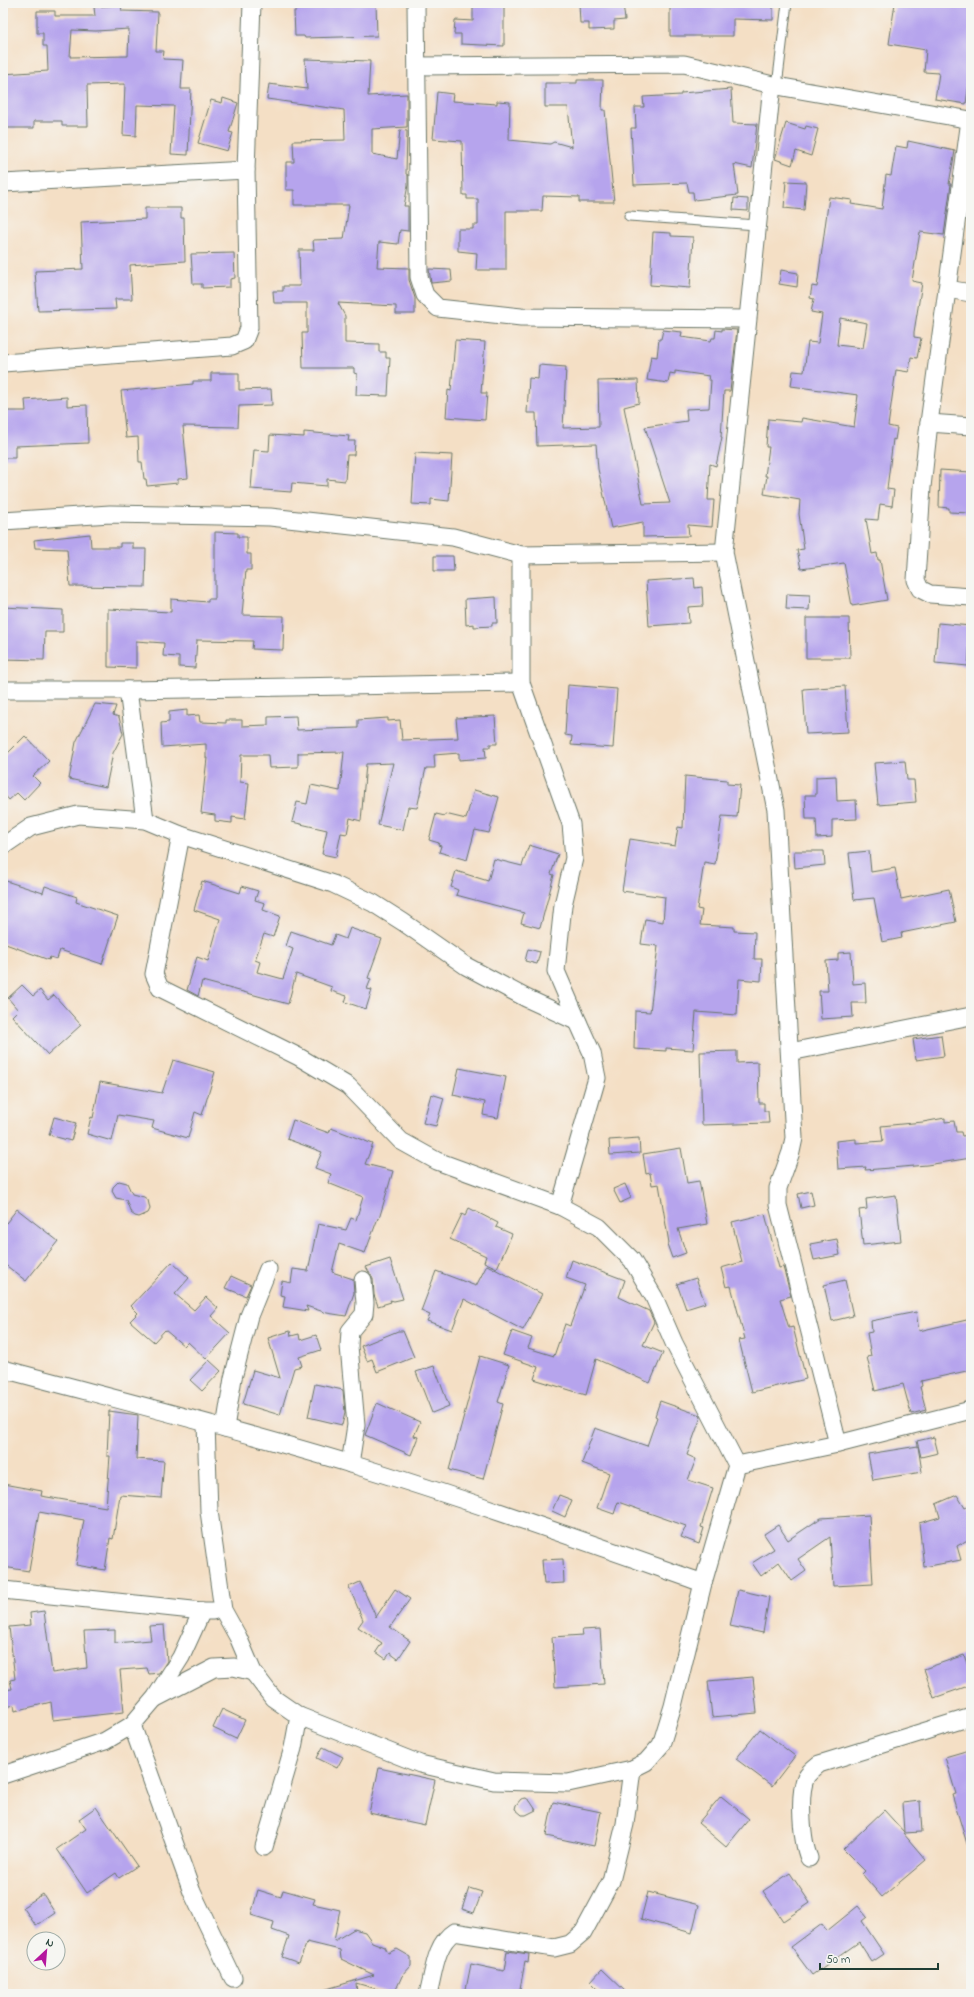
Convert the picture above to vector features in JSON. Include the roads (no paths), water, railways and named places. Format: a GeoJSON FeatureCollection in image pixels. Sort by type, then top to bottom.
{"type":"FeatureCollection","features":[{"type":"Feature","properties":{"kind":"street"},"geometry":{"type":"LineString","coordinates":[[3,363],[232,346],[244,341],[249,328],[246,170],[252,3]]}},
{"type":"Feature","properties":{"kind":"street"},"geometry":{"type":"LineString","coordinates":[[416,3],[418,66],[419,277],[425,295],[438,308],[521,317],[747,319]]}},
{"type":"Feature","properties":{"kind":"street"},"geometry":{"type":"LineString","coordinates":[[418,66],[684,64],[774,86],[971,120],[929,423],[922,487],[916,580],[920,589],[930,594],[971,597]]}},
{"type":"Feature","properties":{"kind":"street"},"geometry":{"type":"LineString","coordinates":[[774,86],[757,225],[724,552],[776,810],[794,1138],[791,1152],[778,1188],[778,1205],[838,1444]]}},
{"type":"Feature","properties":{"kind":"street"},"geometry":{"type":"LineString","coordinates":[[3,183],[246,170]]}},
{"type":"Feature","properties":{"kind":"street"},"geometry":{"type":"LineString","coordinates":[[947,289],[971,293]]}},
{"type":"Feature","properties":{"kind":"street"},"geometry":{"type":"LineString","coordinates":[[929,423],[971,426]]}},
{"type":"Feature","properties":{"kind":"street"},"geometry":{"type":"LineString","coordinates":[[3,521],[110,514],[270,517],[453,536],[522,555],[724,552]]}},
{"type":"Feature","properties":{"kind":"street"},"geometry":{"type":"LineString","coordinates":[[522,555],[521,683],[571,824],[574,858],[563,905],[556,971],[592,1053],[597,1078],[560,1206]]}},
{"type":"Feature","properties":{"kind":"street"},"geometry":{"type":"LineString","coordinates":[[3,690],[128,690],[521,683]]}},
{"type":"Feature","properties":{"kind":"street"},"geometry":{"type":"LineString","coordinates":[[128,690],[145,820]]}},
{"type":"Feature","properties":{"kind":"street"},"geometry":{"type":"LineString","coordinates":[[3,846],[31,827],[78,815],[145,820],[181,835],[333,884],[372,903],[403,922],[466,966],[526,998],[578,1022]]}},
{"type":"Feature","properties":{"kind":"street"},"geometry":{"type":"LineString","coordinates":[[181,835],[154,974],[160,988],[299,1057],[348,1086],[401,1141],[437,1161],[560,1206],[599,1227],[632,1260],[654,1297],[674,1343],[737,1465],[703,1583],[673,1706],[661,1745],[646,1762],[632,1769],[568,1783],[494,1781],[420,1764],[299,1716],[273,1698],[253,1672],[238,1637],[223,1610],[209,1511],[206,1424]]}},
{"type":"Feature","properties":{"kind":"street"},"geometry":{"type":"LineString","coordinates":[[790,1052],[971,1016]]}},
{"type":"Feature","properties":{"kind":"street"},"geometry":{"type":"LineString","coordinates":[[226,1428],[234,1378],[249,1316],[268,1269]]}},
{"type":"Feature","properties":{"kind":"street"},"geometry":{"type":"LineString","coordinates":[[350,1464],[356,1425],[349,1346],[350,1331],[364,1314],[365,1303],[363,1280]]}},
{"type":"Feature","properties":{"kind":"street"},"geometry":{"type":"LineString","coordinates":[[3,1368],[206,1424],[226,1428],[350,1464],[459,1498],[703,1583]]}},
{"type":"Feature","properties":{"kind":"street"},"geometry":{"type":"LineString","coordinates":[[737,1465],[838,1444],[971,1410]]}},
{"type":"Feature","properties":{"kind":"street"},"geometry":{"type":"LineString","coordinates":[[3,1590],[202,1612],[223,1610]]}},
{"type":"Feature","properties":{"kind":"street"},"geometry":{"type":"LineString","coordinates":[[3,1775],[105,1741],[132,1725],[155,1698],[181,1657],[202,1612]]}},
{"type":"Feature","properties":{"kind":"street"},"geometry":{"type":"LineString","coordinates":[[155,1698],[214,1668],[234,1667],[253,1672]]}},
{"type":"Feature","properties":{"kind":"street"},"geometry":{"type":"LineString","coordinates":[[264,1847],[293,1748],[299,1716]]}},
{"type":"Feature","properties":{"kind":"street"},"geometry":{"type":"LineString","coordinates":[[809,1858],[802,1833],[803,1789],[809,1772],[819,1764],[971,1718]]}},
{"type":"Feature","properties":{"kind":"street"},"geometry":{"type":"LineString","coordinates":[[132,1725],[192,1892],[233,1978]]}},
{"type":"Feature","properties":{"kind":"street"},"geometry":{"type":"LineString","coordinates":[[428,1994],[441,1945],[447,1936],[454,1932],[554,1948],[570,1944],[584,1933],[611,1881],[625,1824],[632,1769]]}},
{"type":"Feature","properties":{"kind":"lane"},"geometry":{"type":"LineString","coordinates":[[774,86],[787,3]]}},
{"type":"Feature","properties":{"kind":"lane"},"geometry":{"type":"LineString","coordinates":[[628,216],[757,225]]}}]}
